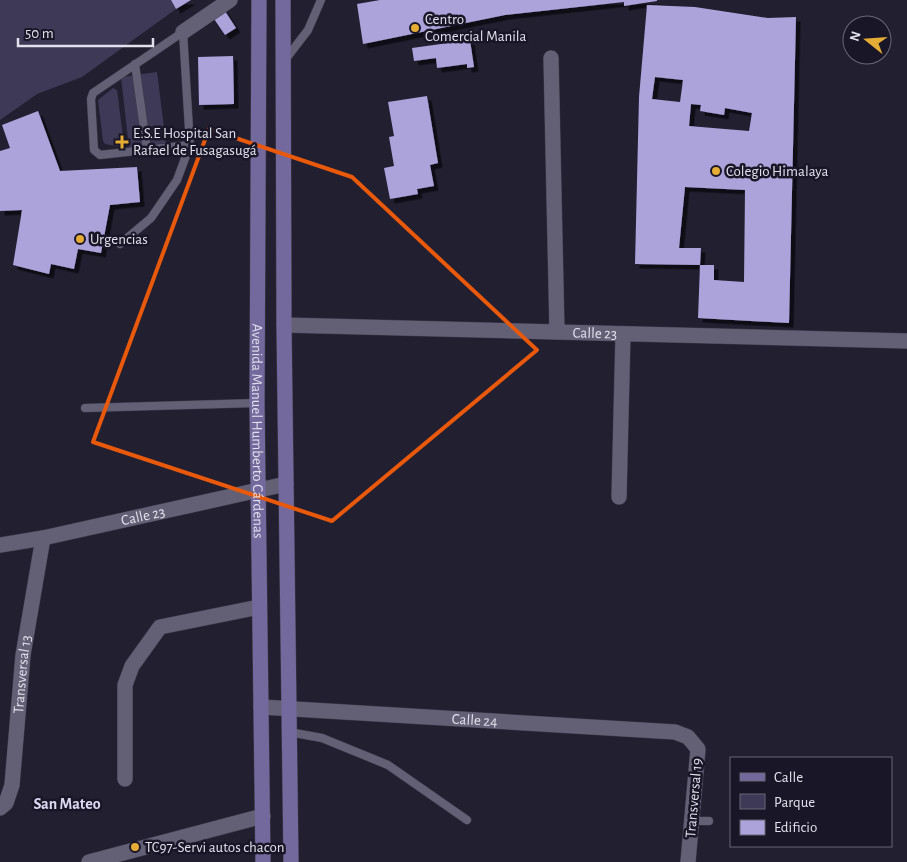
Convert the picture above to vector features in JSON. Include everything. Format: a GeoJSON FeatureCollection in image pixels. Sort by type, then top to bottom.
{"type":"FeatureCollection","features":[{"type":"Feature","properties":{"kind":"main road","name":"Avenida Manuel Humberto Cárdenas"},"geometry":{"type":"LineString","coordinates":[[259,0],[257,403],[263,862]]}},
{"type":"Feature","properties":{"kind":"main road","name":"Avenida Manuel Humberto Cárdenas"},"geometry":{"type":"LineString","coordinates":[[283,0],[284,325],[290,862]]}},
{"type":"Feature","properties":{"kind":"street"},"geometry":{"type":"LineString","coordinates":[[183,32],[230,0]]}},
{"type":"Feature","properties":{"kind":"street"},"geometry":{"type":"LineString","coordinates":[[551,58],[557,332]]}},
{"type":"Feature","properties":{"kind":"street","name":"Calle 23"},"geometry":{"type":"LineString","coordinates":[[284,325],[907,341]]}},
{"type":"Feature","properties":{"kind":"street"},"geometry":{"type":"LineString","coordinates":[[619,497],[623,334]]}},
{"type":"Feature","properties":{"kind":"street","name":"Calle 23"},"geometry":{"type":"LineString","coordinates":[[0,545],[42,538],[286,484]]}},
{"type":"Feature","properties":{"kind":"street","name":"Transversal 13"},"geometry":{"type":"LineString","coordinates":[[0,808],[6,803],[12,785],[23,655],[42,538]]}},
{"type":"Feature","properties":{"kind":"street"},"geometry":{"type":"LineString","coordinates":[[126,779],[125,685],[132,666],[152,636],[160,627],[259,607]]}},
{"type":"Feature","properties":{"kind":"street","name":"Calle 24"},"geometry":{"type":"LineString","coordinates":[[261,706],[674,732],[688,737]]}},
{"type":"Feature","properties":{"kind":"street","name":"Transversal 19"},"geometry":{"type":"LineString","coordinates":[[688,737],[698,748],[688,862]]}},
{"type":"Feature","properties":{"kind":"street"},"geometry":{"type":"LineString","coordinates":[[89,862],[263,816]]}},
{"type":"Feature","properties":{"kind":"lane"},"geometry":{"type":"LineString","coordinates":[[284,62],[308,30],[321,0]]}},
{"type":"Feature","properties":{"kind":"lane"},"geometry":{"type":"LineString","coordinates":[[183,32],[93,93],[91,99],[94,150],[100,155],[190,145]]}},
{"type":"Feature","properties":{"kind":"lane"},"geometry":{"type":"LineString","coordinates":[[120,244],[151,218],[177,180],[190,145],[183,32]]}},
{"type":"Feature","properties":{"kind":"lane"},"geometry":{"type":"LineString","coordinates":[[135,64],[147,150]]}},
{"type":"Feature","properties":{"kind":"lane"},"geometry":{"type":"LineString","coordinates":[[85,408],[257,403]]}},
{"type":"Feature","properties":{"kind":"lane"},"geometry":{"type":"LineString","coordinates":[[289,732],[322,738],[388,765],[467,820]]}},
{"type":"Feature","properties":{"kind":"lane"},"geometry":{"type":"LineString","coordinates":[[692,821],[709,821]]}},
{"type":"Feature","properties":{"kind":"highlighted area"},"geometry":{"type":"Polygon","coordinates":[[[209,129],[352,177],[537,350],[332,521],[93,442],[209,129]]]}},
{"type":"Feature","properties":{"kind":"green space"},"geometry":{"type":"Polygon","coordinates":[[[0,0],[171,0],[176,9],[82,77],[37,94],[0,120],[0,0]]]}},
{"type":"Feature","properties":{"kind":"green space"},"geometry":{"type":"Polygon","coordinates":[[[157,72],[166,143],[129,148],[121,77],[157,72]]]}},
{"type":"Feature","properties":{"kind":"green space"},"geometry":{"type":"Polygon","coordinates":[[[113,88],[117,90],[124,144],[122,147],[105,144],[103,141],[98,100],[113,88]]]}},
{"type":"Feature","properties":{"kind":"building"},"geometry":{"type":"Polygon","coordinates":[[[171,0],[191,0],[176,9],[171,0]]]}},
{"type":"Feature","properties":{"kind":"building"},"geometry":{"type":"Polygon","coordinates":[[[380,0],[657,1],[624,6],[624,2],[505,15],[363,44],[357,4],[380,0]]]}},
{"type":"Feature","properties":{"kind":"building","name":"Colegio Himalaya"},"geometry":{"type":"Polygon","coordinates":[[[647,5],[695,7],[768,18],[796,17],[789,323],[698,318],[700,265],[635,264],[639,97],[647,5]],[[655,77],[652,99],[680,102],[683,80],[655,77]],[[691,104],[689,126],[749,131],[752,113],[725,108],[724,115],[700,111],[701,105],[691,104]],[[685,187],[679,248],[701,248],[700,265],[714,265],[714,280],[744,282],[745,190],[685,187]]]}},
{"type":"Feature","properties":{"kind":"building"},"geometry":{"type":"Polygon","coordinates":[[[223,8],[236,28],[225,35],[212,16],[223,8]]]}},
{"type":"Feature","properties":{"kind":"building"},"geometry":{"type":"Polygon","coordinates":[[[470,40],[474,67],[467,68],[467,64],[437,68],[436,58],[414,61],[412,48],[470,40]]]}},
{"type":"Feature","properties":{"kind":"building"},"geometry":{"type":"Polygon","coordinates":[[[233,56],[234,104],[199,105],[198,57],[233,56]]]}},
{"type":"Feature","properties":{"kind":"building"},"geometry":{"type":"Polygon","coordinates":[[[427,96],[438,163],[430,165],[434,186],[417,189],[418,194],[390,199],[384,168],[394,166],[389,137],[394,136],[388,102],[427,96]]]}},
{"type":"Feature","properties":{"kind":"building"},"geometry":{"type":"Polygon","coordinates":[[[38,111],[60,171],[137,167],[140,202],[110,205],[101,253],[78,249],[74,269],[51,264],[49,274],[13,265],[22,210],[0,211],[0,151],[10,148],[2,125],[38,111]]]}},
{"type":"Feature","properties":{"kind":"place","name":"Centro Comercial Manila"},"geometry":{"type":"Point","coordinates":[415,28]}},
{"type":"Feature","properties":{"kind":"place","name":"E.S.E Hospital San Rafael de Fusagasugá"},"geometry":{"type":"Point","coordinates":[122,142]}},
{"type":"Feature","properties":{"kind":"place","name":"Colegio Himalaya"},"geometry":{"type":"Point","coordinates":[716,171]}},
{"type":"Feature","properties":{"kind":"place","name":"Urgencias"},"geometry":{"type":"Point","coordinates":[80,239]}},
{"type":"Feature","properties":{"kind":"place","name":"TC97-Servi autos chacon"},"geometry":{"type":"Point","coordinates":[135,847]}},
{"type":"Feature","properties":{"kind":"district","name":"San Mateo"},"geometry":{"type":"Point","coordinates":[67,804]}}]}
